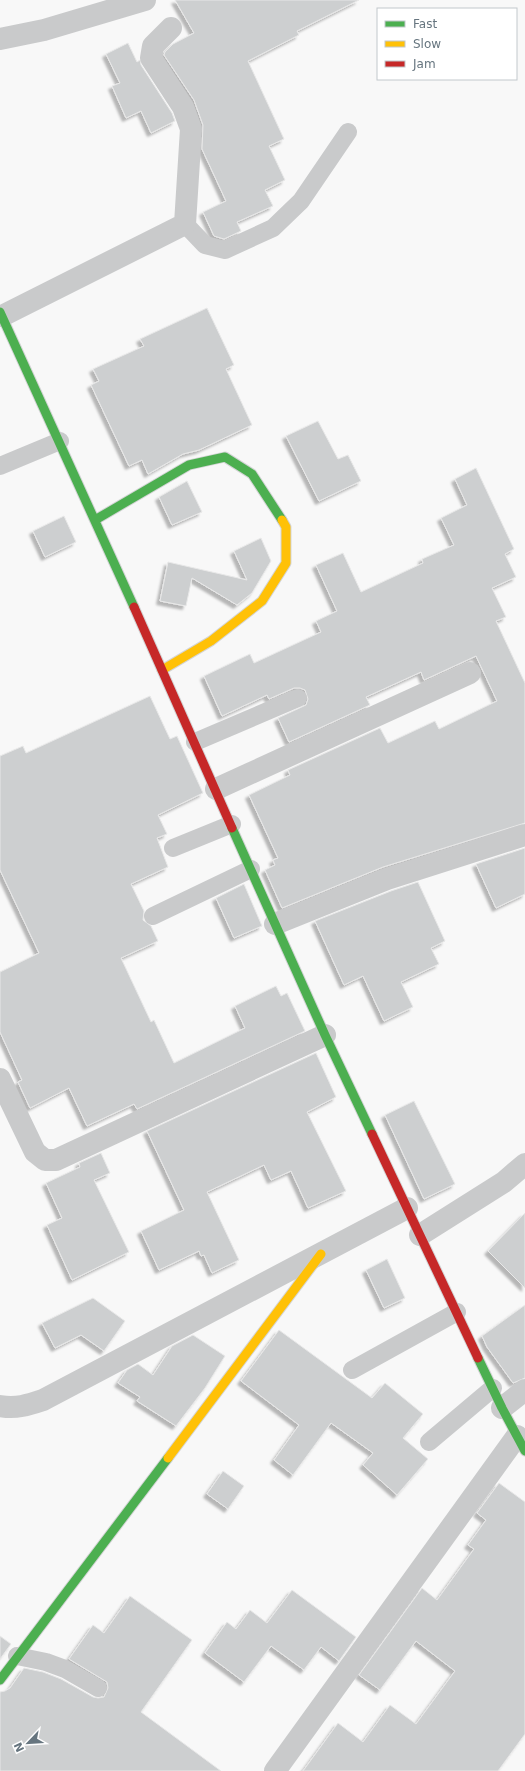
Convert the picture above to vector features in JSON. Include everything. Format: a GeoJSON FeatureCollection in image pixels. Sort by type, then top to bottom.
{"type":"FeatureCollection","features":[{"type":"Feature","properties":{"kind":"street"},"geometry":{"type":"LineString","coordinates":[[0,39],[44,30],[145,0]]}},
{"type":"Feature","properties":{"kind":"street"},"geometry":{"type":"LineString","coordinates":[[171,28],[153,46],[151,58],[183,106],[191,129],[185,224],[1,314],[60,441],[325,1034],[502,1408],[521,1443],[274,1771]]}},
{"type":"Feature","properties":{"kind":"street"},"geometry":{"type":"LineString","coordinates":[[95,520],[189,465],[225,457],[252,474],[286,527],[286,563],[262,602],[211,641],[162,670]]}},
{"type":"Feature","properties":{"kind":"street"},"geometry":{"type":"LineString","coordinates":[[216,789],[470,673]]}},
{"type":"Feature","properties":{"kind":"street"},"geometry":{"type":"LineString","coordinates":[[275,924],[387,879],[525,835]]}},
{"type":"Feature","properties":{"kind":"street"},"geometry":{"type":"LineString","coordinates":[[0,1079],[35,1152],[44,1160],[56,1160],[325,1034]]}},
{"type":"Feature","properties":{"kind":"street"},"geometry":{"type":"LineString","coordinates":[[420,1235],[504,1182],[525,1164]]}},
{"type":"Feature","properties":{"kind":"street"},"geometry":{"type":"LineString","coordinates":[[0,1406],[8,1408],[24,1407],[43,1400],[407,1208]]}},
{"type":"Feature","properties":{"kind":"street"},"geometry":{"type":"LineString","coordinates":[[0,1680],[321,1254]]}},
{"type":"Feature","properties":{"kind":"street"},"geometry":{"type":"LineString","coordinates":[[502,1408],[525,1390]]}},
{"type":"Feature","properties":{"kind":"lane"},"geometry":{"type":"LineString","coordinates":[[185,224],[205,244],[226,250],[273,228],[301,201],[348,132]]}},
{"type":"Feature","properties":{"kind":"lane"},"geometry":{"type":"LineString","coordinates":[[0,466],[60,441]]}},
{"type":"Feature","properties":{"kind":"lane"},"geometry":{"type":"LineString","coordinates":[[195,742],[298,698]]}},
{"type":"Feature","properties":{"kind":"lane"},"geometry":{"type":"LineString","coordinates":[[173,848],[232,824]]}},
{"type":"Feature","properties":{"kind":"lane"},"geometry":{"type":"LineString","coordinates":[[153,916],[251,869]]}},
{"type":"Feature","properties":{"kind":"lane"},"geometry":{"type":"LineString","coordinates":[[352,1370],[457,1312]]}},
{"type":"Feature","properties":{"kind":"lane"},"geometry":{"type":"LineString","coordinates":[[429,1442],[493,1388]]}},
{"type":"Feature","properties":{"kind":"lane"},"geometry":{"type":"LineString","coordinates":[[18,1656],[46,1662],[65,1669],[98,1688]]}},
{"type":"Feature","properties":{"kind":"building"},"geometry":{"type":"Polygon","coordinates":[[[175,0],[359,0],[297,31],[299,35],[248,61],[284,139],[269,146],[285,180],[265,190],[273,206],[237,222],[241,231],[224,239],[214,236],[203,212],[226,201],[202,149],[203,125],[194,100],[164,55],[173,44],[194,33],[175,0]]]}},
{"type":"Feature","properties":{"kind":"building"},"geometry":{"type":"Polygon","coordinates":[[[128,43],[137,62],[140,60],[141,65],[172,113],[175,121],[151,133],[141,111],[126,118],[112,86],[120,83],[106,54],[128,43]]]}},
{"type":"Feature","properties":{"kind":"building"},"geometry":{"type":"Polygon","coordinates":[[[207,308],[234,365],[226,369],[252,425],[199,450],[183,454],[148,474],[142,460],[129,466],[91,385],[99,381],[93,369],[144,346],[140,339],[207,308]]]}},
{"type":"Feature","properties":{"kind":"building"},"geometry":{"type":"Polygon","coordinates":[[[318,421],[338,459],[348,455],[361,481],[319,501],[286,436],[318,421]]]}},
{"type":"Feature","properties":{"kind":"building"},"geometry":{"type":"Polygon","coordinates":[[[476,468],[514,549],[505,554],[516,577],[492,588],[506,617],[496,621],[525,683],[525,823],[383,867],[282,908],[265,870],[275,865],[273,860],[278,858],[249,795],[290,775],[288,770],[380,728],[388,743],[435,721],[439,729],[497,701],[476,656],[424,680],[421,672],[366,697],[370,705],[289,742],[278,718],[306,705],[308,699],[305,690],[294,688],[269,699],[267,695],[222,716],[204,676],[250,654],[254,663],[321,632],[316,621],[337,611],[316,565],[343,553],[361,592],[423,563],[422,559],[454,545],[441,518],[467,505],[455,479],[476,468]]]}},
{"type":"Feature","properties":{"kind":"building"},"geometry":{"type":"Polygon","coordinates":[[[187,481],[202,512],[172,525],[159,497],[187,481]]]}},
{"type":"Feature","properties":{"kind":"building"},"geometry":{"type":"Polygon","coordinates":[[[64,516],[76,542],[45,557],[33,531],[64,516]]]}},
{"type":"Feature","properties":{"kind":"building"},"geometry":{"type":"Polygon","coordinates":[[[261,538],[271,561],[252,593],[237,605],[192,578],[186,606],[160,601],[168,562],[247,580],[234,551],[261,538]]]}},
{"type":"Feature","properties":{"kind":"building"},"geometry":{"type":"Polygon","coordinates":[[[150,696],[170,739],[177,736],[203,793],[158,815],[167,834],[157,838],[168,867],[131,884],[144,911],[143,920],[151,926],[158,941],[121,958],[151,1022],[154,1020],[174,1063],[245,1028],[235,1006],[276,986],[281,996],[287,993],[305,1031],[137,1109],[134,1104],[87,1126],[69,1088],[30,1108],[18,1082],[22,1080],[0,1032],[0,972],[39,953],[0,870],[0,756],[23,746],[26,753],[150,696]]]}},
{"type":"Feature","properties":{"kind":"building"},"geometry":{"type":"Polygon","coordinates":[[[525,848],[525,894],[496,908],[476,864],[525,848]]]}},
{"type":"Feature","properties":{"kind":"building"},"geometry":{"type":"Polygon","coordinates":[[[418,882],[445,941],[431,948],[439,964],[401,982],[413,1007],[384,1021],[363,976],[344,985],[315,921],[418,882]]]}},
{"type":"Feature","properties":{"kind":"building"},"geometry":{"type":"Polygon","coordinates":[[[244,884],[262,926],[234,938],[216,898],[244,884]]]}},
{"type":"Feature","properties":{"kind":"building"},"geometry":{"type":"Polygon","coordinates":[[[316,1053],[336,1097],[307,1112],[346,1191],[308,1208],[291,1171],[271,1180],[264,1165],[207,1192],[239,1260],[212,1273],[204,1255],[201,1256],[199,1251],[159,1270],[141,1231],[184,1210],[147,1131],[316,1053]]]}},
{"type":"Feature","properties":{"kind":"building"},"geometry":{"type":"Polygon","coordinates":[[[414,1101],[455,1184],[424,1199],[385,1115],[414,1101]]]}},
{"type":"Feature","properties":{"kind":"building"},"geometry":{"type":"Polygon","coordinates":[[[101,1153],[110,1173],[94,1180],[129,1252],[72,1280],[47,1225],[62,1218],[46,1183],[80,1167],[79,1163],[101,1153]]]}},
{"type":"Feature","properties":{"kind":"building"},"geometry":{"type":"Polygon","coordinates":[[[525,1213],[525,1288],[488,1251],[525,1213]]]}},
{"type":"Feature","properties":{"kind":"building"},"geometry":{"type":"Polygon","coordinates":[[[387,1259],[405,1298],[384,1308],[366,1270],[387,1259]]]}},
{"type":"Feature","properties":{"kind":"building"},"geometry":{"type":"Polygon","coordinates":[[[93,1298],[125,1321],[104,1351],[81,1335],[55,1348],[42,1323],[93,1298]]]}},
{"type":"Feature","properties":{"kind":"building"},"geometry":{"type":"Polygon","coordinates":[[[525,1305],[525,1378],[513,1383],[487,1347],[482,1336],[525,1305]]]}},
{"type":"Feature","properties":{"kind":"building"},"geometry":{"type":"Polygon","coordinates":[[[279,1330],[372,1398],[385,1383],[423,1414],[403,1438],[428,1459],[397,1495],[363,1465],[373,1453],[331,1423],[293,1475],[274,1460],[299,1425],[241,1381],[279,1330]]]}},
{"type":"Feature","properties":{"kind":"building"},"geometry":{"type":"Polygon","coordinates":[[[193,1335],[225,1356],[205,1388],[176,1426],[137,1401],[140,1397],[118,1383],[127,1370],[138,1364],[153,1375],[172,1346],[193,1335]]]}},
{"type":"Feature","properties":{"kind":"building"},"geometry":{"type":"Polygon","coordinates":[[[223,1471],[244,1486],[228,1509],[207,1494],[223,1471]]]}},
{"type":"Feature","properties":{"kind":"building"},"geometry":{"type":"Polygon","coordinates":[[[499,1483],[525,1502],[525,1734],[498,1771],[303,1771],[338,1723],[363,1742],[390,1705],[416,1724],[455,1671],[416,1641],[380,1690],[359,1675],[422,1588],[437,1600],[474,1549],[468,1545],[486,1520],[477,1513],[499,1483]]]}},
{"type":"Feature","properties":{"kind":"building"},"geometry":{"type":"Polygon","coordinates":[[[292,1590],[356,1637],[339,1661],[321,1647],[304,1670],[271,1646],[244,1682],[205,1653],[227,1622],[236,1629],[250,1610],[267,1623],[292,1590]]]}},
{"type":"Feature","properties":{"kind":"building"},"geometry":{"type":"Polygon","coordinates":[[[130,1596],[192,1640],[141,1712],[221,1771],[0,1771],[0,1692],[10,1688],[24,1668],[43,1672],[61,1679],[93,1697],[104,1697],[108,1688],[107,1682],[69,1659],[93,1625],[104,1633],[130,1596]]]}},
{"type":"Feature","properties":{"kind":"building"},"geometry":{"type":"Polygon","coordinates":[[[0,1636],[11,1644],[0,1659],[0,1636]]]}},
{"type":"Feature","properties":{"kind":"traffic: fast"},"geometry":{"type":"LineString","coordinates":[[0,312],[134,607]]}},
{"type":"Feature","properties":{"kind":"traffic: fast"},"geometry":{"type":"LineString","coordinates":[[95,520],[189,465],[225,457],[252,474],[282,520]]}},
{"type":"Feature","properties":{"kind":"traffic: fast"},"geometry":{"type":"LineString","coordinates":[[232,828],[325,1035],[372,1134]]}},
{"type":"Feature","properties":{"kind":"traffic: fast"},"geometry":{"type":"LineString","coordinates":[[478,1358],[525,1451]]}},
{"type":"Feature","properties":{"kind":"traffic: fast"},"geometry":{"type":"LineString","coordinates":[[0,1680],[168,1458]]}},
{"type":"Feature","properties":{"kind":"traffic: slow"},"geometry":{"type":"LineString","coordinates":[[162,670],[211,641],[262,601],[286,563],[286,527],[282,520]]}},
{"type":"Feature","properties":{"kind":"traffic: slow"},"geometry":{"type":"LineString","coordinates":[[168,1458],[321,1254]]}},
{"type":"Feature","properties":{"kind":"traffic: jam"},"geometry":{"type":"LineString","coordinates":[[134,607],[232,828]]}},
{"type":"Feature","properties":{"kind":"traffic: jam"},"geometry":{"type":"LineString","coordinates":[[372,1134],[478,1358]]}}]}
